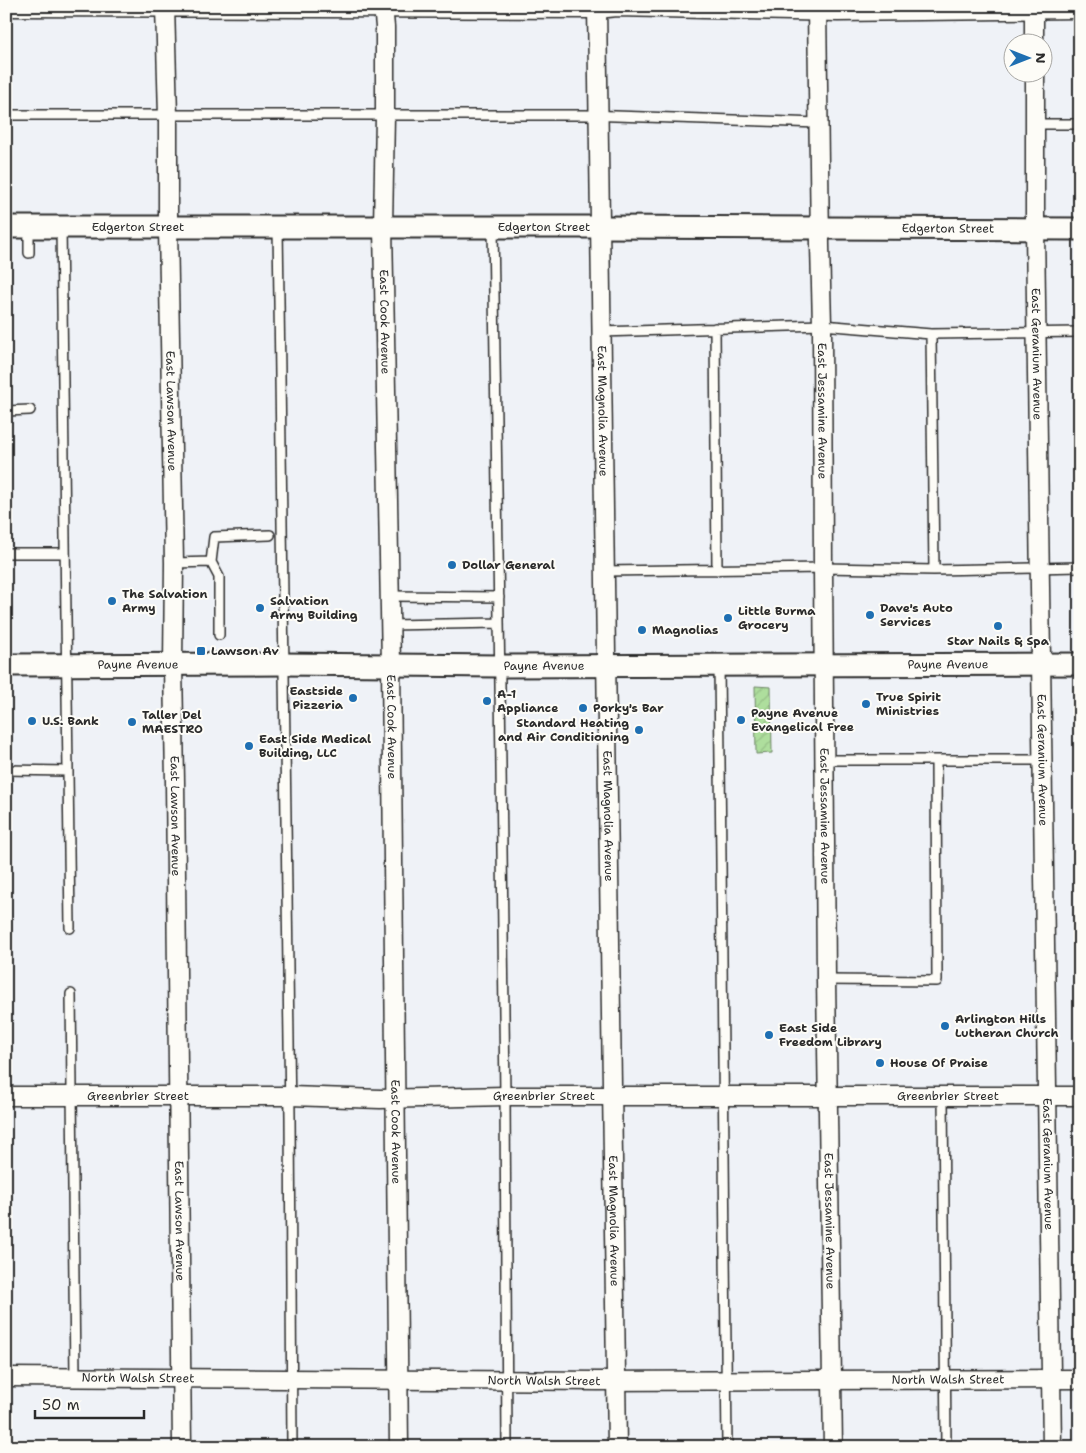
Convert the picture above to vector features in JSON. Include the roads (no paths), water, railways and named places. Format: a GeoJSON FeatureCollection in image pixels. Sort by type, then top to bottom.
{"type":"FeatureCollection","features":[{"type":"Feature","properties":{"kind":"street"},"geometry":{"type":"LineString","coordinates":[[6,7],[1080,9]]}},
{"type":"Feature","properties":{"kind":"street","name":"East Lawson Avenue"},"geometry":{"type":"LineString","coordinates":[[165,7],[174,563],[173,665],[176,782],[182,1447]]}},
{"type":"Feature","properties":{"kind":"street","name":"East Cook Avenue"},"geometry":{"type":"LineString","coordinates":[[383,7],[385,27],[383,227],[391,665],[399,1447]]}},
{"type":"Feature","properties":{"kind":"street","name":"East Magnolia Avenue"},"geometry":{"type":"LineString","coordinates":[[597,7],[616,1447]]}},
{"type":"Feature","properties":{"kind":"street"},"geometry":{"type":"LineString","coordinates":[[1034,8],[1034,32]]}},
{"type":"Feature","properties":{"kind":"street","name":"East Jessamine Avenue"},"geometry":{"type":"LineString","coordinates":[[817,9],[822,325],[822,568],[827,1096],[833,1447]]}},
{"type":"Feature","properties":{"kind":"street","name":"East Geranium Avenue"},"geometry":{"type":"LineString","coordinates":[[1035,82],[1036,332],[1052,1447]]}},
{"type":"Feature","properties":{"kind":"street","name":"Edgerton Street"},"geometry":{"type":"LineString","coordinates":[[6,227],[1080,229]]}},
{"type":"Feature","properties":{"kind":"street","name":"Payne Avenue"},"geometry":{"type":"LineString","coordinates":[[6,665],[1080,664]]}},
{"type":"Feature","properties":{"kind":"street","name":"Greenbrier Street"},"geometry":{"type":"LineString","coordinates":[[6,1096],[290,1096],[395,1099],[505,1096],[1080,1096]]}},
{"type":"Feature","properties":{"kind":"street","name":"North Walsh Street"},"geometry":{"type":"LineString","coordinates":[[6,1377],[616,1381],[1080,1380]]}},
{"type":"Feature","properties":{"kind":"lane"},"geometry":{"type":"LineString","coordinates":[[6,115],[599,116],[818,123]]}},
{"type":"Feature","properties":{"kind":"lane"},"geometry":{"type":"LineString","coordinates":[[1036,124],[1080,124]]}},
{"type":"Feature","properties":{"kind":"lane"},"geometry":{"type":"LineString","coordinates":[[29,227],[29,253]]}},
{"type":"Feature","properties":{"kind":"lane"},"geometry":{"type":"LineString","coordinates":[[60,227],[70,928]]}},
{"type":"Feature","properties":{"kind":"lane"},"geometry":{"type":"LineString","coordinates":[[278,227],[290,1096],[292,1447]]}},
{"type":"Feature","properties":{"kind":"lane"},"geometry":{"type":"LineString","coordinates":[[493,227],[505,1096],[507,1447]]}},
{"type":"Feature","properties":{"kind":"lane"},"geometry":{"type":"LineString","coordinates":[[601,332],[822,325],[931,334],[1080,332]]}},
{"type":"Feature","properties":{"kind":"lane"},"geometry":{"type":"LineString","coordinates":[[715,328],[717,570]]}},
{"type":"Feature","properties":{"kind":"lane"},"geometry":{"type":"LineString","coordinates":[[931,334],[934,570]]}},
{"type":"Feature","properties":{"kind":"lane"},"geometry":{"type":"LineString","coordinates":[[6,411],[30,410]]}},
{"type":"Feature","properties":{"kind":"lane"},"geometry":{"type":"LineString","coordinates":[[219,635],[218,577],[211,562],[214,536],[270,535]]}},
{"type":"Feature","properties":{"kind":"lane"},"geometry":{"type":"LineString","coordinates":[[6,553],[64,553]]}},
{"type":"Feature","properties":{"kind":"lane"},"geometry":{"type":"LineString","coordinates":[[174,563],[211,562]]}},
{"type":"Feature","properties":{"kind":"lane"},"geometry":{"type":"LineString","coordinates":[[605,571],[822,568],[934,570],[1080,567]]}},
{"type":"Feature","properties":{"kind":"lane"},"geometry":{"type":"LineString","coordinates":[[390,596],[499,596]]}},
{"type":"Feature","properties":{"kind":"lane"},"geometry":{"type":"LineString","coordinates":[[390,625],[499,623]]}},
{"type":"Feature","properties":{"kind":"lane"},"geometry":{"type":"LineString","coordinates":[[720,665],[728,1447]]}},
{"type":"Feature","properties":{"kind":"lane"},"geometry":{"type":"LineString","coordinates":[[824,760],[1043,760]]}},
{"type":"Feature","properties":{"kind":"lane"},"geometry":{"type":"LineString","coordinates":[[826,980],[937,981],[936,760]]}},
{"type":"Feature","properties":{"kind":"lane"},"geometry":{"type":"LineString","coordinates":[[6,770],[67,771]]}},
{"type":"Feature","properties":{"kind":"lane"},"geometry":{"type":"LineString","coordinates":[[71,994],[75,1378]]}},
{"type":"Feature","properties":{"kind":"lane"},"geometry":{"type":"LineString","coordinates":[[943,1096],[946,1447]]}},
{"type":"Feature","properties":{"kind":"place","name":"Dollar General"},"geometry":{"type":"Point","coordinates":[452,565]}},
{"type":"Feature","properties":{"kind":"place","name":"The Salvation Army"},"geometry":{"type":"Point","coordinates":[112,601]}},
{"type":"Feature","properties":{"kind":"place","name":"Salvation Army Building"},"geometry":{"type":"Point","coordinates":[260,608]}},
{"type":"Feature","properties":{"kind":"place","name":"Dave's Auto Services"},"geometry":{"type":"Point","coordinates":[870,615]}},
{"type":"Feature","properties":{"kind":"place","name":"Little Burma Grocery"},"geometry":{"type":"Point","coordinates":[728,618]}},
{"type":"Feature","properties":{"kind":"place","name":"Star Nails & Spa"},"geometry":{"type":"Point","coordinates":[998,626]}},
{"type":"Feature","properties":{"kind":"place","name":"Magnolias"},"geometry":{"type":"Point","coordinates":[642,630]}},
{"type":"Feature","properties":{"kind":"place","name":"Lawson Av"},"geometry":{"type":"Point","coordinates":[201,651]}},
{"type":"Feature","properties":{"kind":"place","name":"Eastside Pizzeria"},"geometry":{"type":"Point","coordinates":[353,698]}},
{"type":"Feature","properties":{"kind":"place","name":"A-1 Appliance"},"geometry":{"type":"Point","coordinates":[487,701]}},
{"type":"Feature","properties":{"kind":"place","name":"True Spirit Ministries"},"geometry":{"type":"Point","coordinates":[866,704]}},
{"type":"Feature","properties":{"kind":"place","name":"Porky's Bar"},"geometry":{"type":"Point","coordinates":[583,708]}},
{"type":"Feature","properties":{"kind":"place","name":"Payne Avenue Evangelical Free"},"geometry":{"type":"Point","coordinates":[741,720]}},
{"type":"Feature","properties":{"kind":"place","name":"U.S. Bank"},"geometry":{"type":"Point","coordinates":[32,721]}},
{"type":"Feature","properties":{"kind":"place","name":"Taller Del MAESTRO"},"geometry":{"type":"Point","coordinates":[132,722]}},
{"type":"Feature","properties":{"kind":"place","name":"Standard Heating and Air Conditioning"},"geometry":{"type":"Point","coordinates":[639,730]}},
{"type":"Feature","properties":{"kind":"place","name":"East Side Medical Building, LLC"},"geometry":{"type":"Point","coordinates":[249,746]}},
{"type":"Feature","properties":{"kind":"place","name":"Arlington Hills Lutheran Church"},"geometry":{"type":"Point","coordinates":[945,1026]}},
{"type":"Feature","properties":{"kind":"place","name":"East Side Freedom Library"},"geometry":{"type":"Point","coordinates":[769,1035]}},
{"type":"Feature","properties":{"kind":"place","name":"House Of Praise"},"geometry":{"type":"Point","coordinates":[880,1063]}}]}
